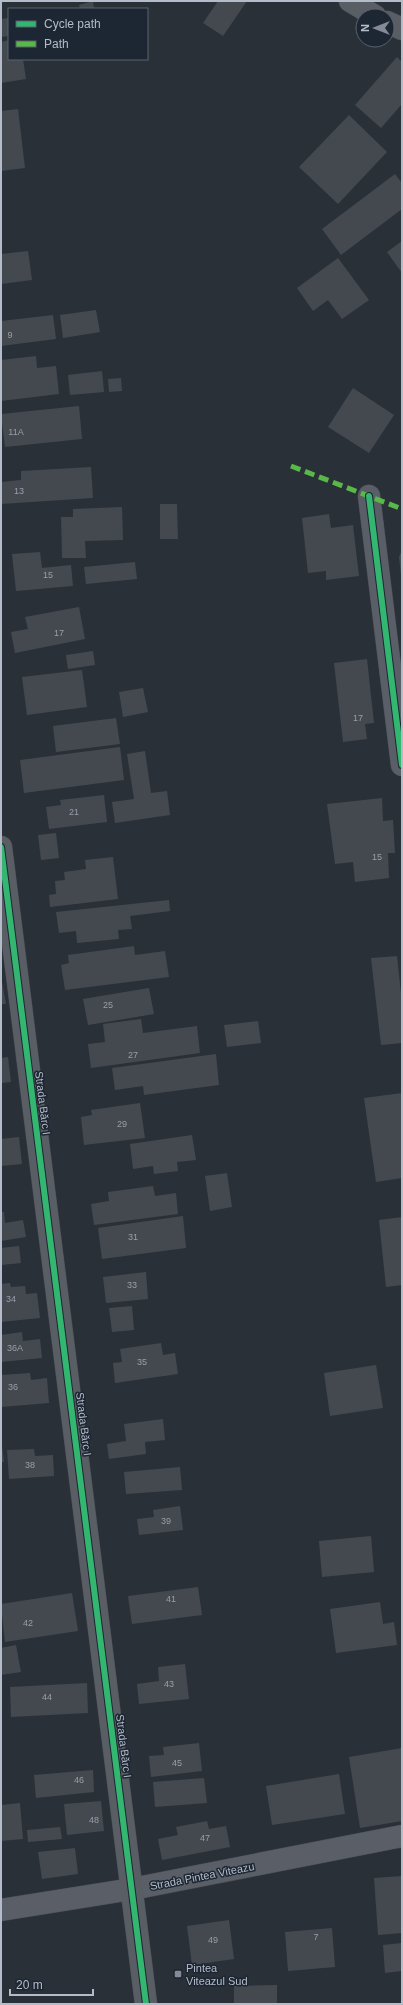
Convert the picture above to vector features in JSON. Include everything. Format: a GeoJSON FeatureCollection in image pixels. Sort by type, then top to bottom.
{"type":"FeatureCollection","features":[{"type":"Feature","properties":{"kind":"street"},"geometry":{"type":"LineString","coordinates":[[350,1],[366,8]]}},
{"type":"Feature","properties":{"kind":"street"},"geometry":{"type":"LineString","coordinates":[[369,496],[402,765]]}},
{"type":"Feature","properties":{"kind":"street","name":"Strada Bărc I"},"geometry":{"type":"LineString","coordinates":[[1,847],[146,2004]]}},
{"type":"Feature","properties":{"kind":"street","name":"Strada Pintea Viteazu"},"geometry":{"type":"LineString","coordinates":[[1,1910],[132,1889],[402,1836]]}},
{"type":"Feature","properties":{"kind":"building"},"geometry":{"type":"Polygon","coordinates":[[[93,1],[94,8],[80,8],[79,5],[93,1]]]}},
{"type":"Feature","properties":{"kind":"building"},"geometry":{"type":"Polygon","coordinates":[[[218,1],[247,1],[223,36],[203,23],[218,1]]]}},
{"type":"Feature","properties":{"kind":"building"},"geometry":{"type":"Polygon","coordinates":[[[8,18],[8,36],[1,37],[1,19],[8,18]]]}},
{"type":"Feature","properties":{"kind":"building"},"geometry":{"type":"Polygon","coordinates":[[[8,40],[8,60],[23,60],[26,79],[1,83],[1,42],[8,40]]]}},
{"type":"Feature","properties":{"kind":"building"},"geometry":{"type":"Polygon","coordinates":[[[397,57],[402,62],[402,104],[381,128],[355,105],[397,57]]]}},
{"type":"Feature","properties":{"kind":"building"},"geometry":{"type":"Polygon","coordinates":[[[18,109],[25,168],[1,171],[1,111],[18,109]]]}},
{"type":"Feature","properties":{"kind":"building"},"geometry":{"type":"Polygon","coordinates":[[[349,115],[387,152],[338,204],[299,167],[349,115]]]}},
{"type":"Feature","properties":{"kind":"building"},"geometry":{"type":"Polygon","coordinates":[[[395,174],[402,183],[402,209],[341,255],[322,229],[395,174]]]}},
{"type":"Feature","properties":{"kind":"building"},"geometry":{"type":"Polygon","coordinates":[[[402,241],[402,273],[387,252],[402,241]]]}},
{"type":"Feature","properties":{"kind":"building"},"geometry":{"type":"Polygon","coordinates":[[[28,251],[32,280],[1,284],[1,254],[28,251]]]}},
{"type":"Feature","properties":{"kind":"building"},"geometry":{"type":"Polygon","coordinates":[[[338,258],[369,300],[342,319],[328,300],[313,311],[297,288],[338,258]]]}},
{"type":"Feature","properties":{"kind":"building"},"geometry":{"type":"Polygon","coordinates":[[[96,310],[100,332],[63,338],[60,315],[96,310]]]}},
{"type":"Feature","properties":{"kind":"building"},"geometry":{"type":"Polygon","coordinates":[[[53,315],[56,339],[1,346],[1,321],[53,315]]]}},
{"type":"Feature","properties":{"kind":"building"},"geometry":{"type":"Polygon","coordinates":[[[36,356],[37,368],[56,366],[59,394],[1,401],[1,360],[36,356]]]}},
{"type":"Feature","properties":{"kind":"building"},"geometry":{"type":"Polygon","coordinates":[[[102,371],[104,392],[70,395],[68,375],[102,371]]]}},
{"type":"Feature","properties":{"kind":"building"},"geometry":{"type":"Polygon","coordinates":[[[121,378],[122,391],[109,392],[108,379],[121,378]]]}},
{"type":"Feature","properties":{"kind":"building"},"geometry":{"type":"Polygon","coordinates":[[[353,388],[394,415],[369,453],[328,427],[353,388]]]}},
{"type":"Feature","properties":{"kind":"building"},"geometry":{"type":"Polygon","coordinates":[[[79,406],[82,439],[5,447],[1,414],[79,406]]]}},
{"type":"Feature","properties":{"kind":"building"},"geometry":{"type":"Polygon","coordinates":[[[91,467],[93,498],[1,504],[1,482],[21,480],[21,471],[91,467]]]}},
{"type":"Feature","properties":{"kind":"building"},"geometry":{"type":"Polygon","coordinates":[[[160,504],[177,504],[178,539],[160,539],[160,504]]]}},
{"type":"Feature","properties":{"kind":"building"},"geometry":{"type":"Polygon","coordinates":[[[122,507],[123,540],[85,541],[86,558],[62,558],[61,517],[73,517],[73,509],[122,507]]]}},
{"type":"Feature","properties":{"kind":"building"},"geometry":{"type":"Polygon","coordinates":[[[329,514],[331,528],[353,525],[359,576],[326,580],[326,571],[308,573],[302,518],[329,514]]]}},
{"type":"Feature","properties":{"kind":"building"},"geometry":{"type":"Polygon","coordinates":[[[402,550],[402,574],[401,574],[399,557],[402,550]]]}},
{"type":"Feature","properties":{"kind":"building"},"geometry":{"type":"Polygon","coordinates":[[[40,552],[42,568],[71,565],[73,586],[16,591],[12,554],[40,552]]]}},
{"type":"Feature","properties":{"kind":"building"},"geometry":{"type":"Polygon","coordinates":[[[135,562],[137,579],[86,584],[84,567],[135,562]]]}},
{"type":"Feature","properties":{"kind":"building"},"geometry":{"type":"Polygon","coordinates":[[[79,607],[85,639],[15,653],[11,632],[28,629],[25,617],[79,607]]]}},
{"type":"Feature","properties":{"kind":"building"},"geometry":{"type":"Polygon","coordinates":[[[93,651],[95,665],[68,669],[66,655],[93,651]]]}},
{"type":"Feature","properties":{"kind":"building"},"geometry":{"type":"Polygon","coordinates":[[[367,659],[374,723],[365,724],[367,739],[343,742],[334,663],[367,659]]]}},
{"type":"Feature","properties":{"kind":"building"},"geometry":{"type":"Polygon","coordinates":[[[82,670],[87,707],[27,715],[22,677],[82,670]]]}},
{"type":"Feature","properties":{"kind":"building"},"geometry":{"type":"Polygon","coordinates":[[[143,688],[148,712],[123,717],[119,692],[143,688]]]}},
{"type":"Feature","properties":{"kind":"building"},"geometry":{"type":"Polygon","coordinates":[[[116,718],[120,744],[56,752],[53,726],[116,718]]]}},
{"type":"Feature","properties":{"kind":"building"},"geometry":{"type":"Polygon","coordinates":[[[120,747],[124,780],[24,793],[20,760],[120,747]]]}},
{"type":"Feature","properties":{"kind":"building"},"geometry":{"type":"Polygon","coordinates":[[[145,751],[151,793],[167,791],[170,815],[115,823],[112,802],[134,799],[127,754],[145,751]]]}},
{"type":"Feature","properties":{"kind":"building"},"geometry":{"type":"Polygon","coordinates":[[[104,795],[107,822],[49,829],[46,807],[61,805],[60,800],[104,795]]]}},
{"type":"Feature","properties":{"kind":"building"},"geometry":{"type":"Polygon","coordinates":[[[382,798],[383,821],[393,820],[395,853],[388,853],[389,878],[355,882],[353,862],[335,864],[327,804],[382,798]]]}},
{"type":"Feature","properties":{"kind":"building"},"geometry":{"type":"Polygon","coordinates":[[[56,833],[59,858],[41,860],[38,835],[56,833]]]}},
{"type":"Feature","properties":{"kind":"building"},"geometry":{"type":"Polygon","coordinates":[[[113,857],[118,899],[50,907],[49,895],[56,894],[55,881],[65,880],[64,872],[86,869],[85,860],[113,857]]]}},
{"type":"Feature","properties":{"kind":"building"},"geometry":{"type":"Polygon","coordinates":[[[169,900],[170,911],[130,916],[132,929],[118,930],[119,939],[77,943],[76,931],[59,933],[56,912],[169,900]]]}},
{"type":"Feature","properties":{"kind":"building"},"geometry":{"type":"Polygon","coordinates":[[[134,946],[135,955],[165,951],[169,977],[65,990],[61,965],[69,963],[68,955],[134,946]]]}},
{"type":"Feature","properties":{"kind":"building"},"geometry":{"type":"Polygon","coordinates":[[[397,956],[402,1003],[402,1043],[381,1045],[371,958],[397,956]]]}},
{"type":"Feature","properties":{"kind":"building"},"geometry":{"type":"Polygon","coordinates":[[[1,976],[6,1004],[1,1004],[1,976]]]}},
{"type":"Feature","properties":{"kind":"building"},"geometry":{"type":"Polygon","coordinates":[[[149,988],[154,1014],[88,1025],[83,999],[149,988]]]}},
{"type":"Feature","properties":{"kind":"building"},"geometry":{"type":"Polygon","coordinates":[[[141,1019],[143,1033],[197,1026],[200,1053],[91,1068],[88,1044],[105,1042],[103,1024],[141,1019]]]}},
{"type":"Feature","properties":{"kind":"building"},"geometry":{"type":"Polygon","coordinates":[[[258,1021],[261,1043],[227,1047],[224,1025],[258,1021]]]}},
{"type":"Feature","properties":{"kind":"building"},"geometry":{"type":"Polygon","coordinates":[[[216,1054],[219,1085],[144,1095],[143,1086],[115,1090],[112,1068],[216,1054]]]}},
{"type":"Feature","properties":{"kind":"building"},"geometry":{"type":"Polygon","coordinates":[[[8,1057],[11,1082],[1,1083],[1,1058],[8,1057]]]}},
{"type":"Feature","properties":{"kind":"building"},"geometry":{"type":"Polygon","coordinates":[[[402,1093],[402,1178],[376,1182],[364,1098],[402,1093]]]}},
{"type":"Feature","properties":{"kind":"building"},"geometry":{"type":"Polygon","coordinates":[[[140,1103],[145,1138],[84,1145],[81,1117],[92,1115],[91,1110],[140,1103]]]}},
{"type":"Feature","properties":{"kind":"building"},"geometry":{"type":"Polygon","coordinates":[[[192,1135],[196,1160],[177,1162],[178,1171],[154,1174],[153,1166],[133,1169],[130,1144],[192,1135]]]}},
{"type":"Feature","properties":{"kind":"building"},"geometry":{"type":"Polygon","coordinates":[[[19,1137],[22,1164],[1,1166],[1,1139],[19,1137]]]}},
{"type":"Feature","properties":{"kind":"building"},"geometry":{"type":"Polygon","coordinates":[[[227,1173],[232,1207],[210,1211],[205,1176],[227,1173]]]}},
{"type":"Feature","properties":{"kind":"building"},"geometry":{"type":"Polygon","coordinates":[[[153,1186],[155,1196],[176,1193],[178,1214],[94,1225],[91,1204],[109,1201],[108,1192],[153,1186]]]}},
{"type":"Feature","properties":{"kind":"building"},"geometry":{"type":"Polygon","coordinates":[[[1,1212],[4,1212],[5,1223],[23,1220],[26,1237],[1,1241],[1,1212]]]}},
{"type":"Feature","properties":{"kind":"building"},"geometry":{"type":"Polygon","coordinates":[[[183,1216],[186,1248],[102,1259],[98,1228],[183,1216]]]}},
{"type":"Feature","properties":{"kind":"building"},"geometry":{"type":"Polygon","coordinates":[[[402,1217],[402,1285],[386,1287],[379,1220],[402,1217]]]}},
{"type":"Feature","properties":{"kind":"building"},"geometry":{"type":"Polygon","coordinates":[[[19,1246],[21,1263],[1,1265],[1,1248],[19,1246]]]}},
{"type":"Feature","properties":{"kind":"building"},"geometry":{"type":"Polygon","coordinates":[[[146,1272],[148,1299],[106,1303],[103,1277],[146,1272]]]}},
{"type":"Feature","properties":{"kind":"building"},"geometry":{"type":"Polygon","coordinates":[[[10,1283],[11,1287],[25,1286],[26,1294],[37,1293],[40,1318],[1,1322],[1,1284],[10,1283]]]}},
{"type":"Feature","properties":{"kind":"building"},"geometry":{"type":"Polygon","coordinates":[[[132,1306],[134,1330],[112,1332],[109,1308],[132,1306]]]}},
{"type":"Feature","properties":{"kind":"building"},"geometry":{"type":"Polygon","coordinates":[[[22,1332],[23,1341],[40,1339],[42,1358],[1,1362],[1,1335],[22,1332]]]}},
{"type":"Feature","properties":{"kind":"building"},"geometry":{"type":"Polygon","coordinates":[[[161,1343],[163,1355],[175,1353],[178,1374],[115,1383],[113,1363],[122,1362],[120,1349],[161,1343]]]}},
{"type":"Feature","properties":{"kind":"building"},"geometry":{"type":"Polygon","coordinates":[[[376,1365],[383,1408],[330,1416],[324,1373],[376,1365]]]}},
{"type":"Feature","properties":{"kind":"building"},"geometry":{"type":"Polygon","coordinates":[[[30,1373],[31,1380],[47,1378],[49,1403],[1,1407],[1,1375],[30,1373]]]}},
{"type":"Feature","properties":{"kind":"building"},"geometry":{"type":"Polygon","coordinates":[[[163,1419],[165,1440],[145,1442],[146,1454],[109,1459],[107,1444],[126,1441],[124,1424],[163,1419]]]}},
{"type":"Feature","properties":{"kind":"building"},"geometry":{"type":"Polygon","coordinates":[[[2,1446],[4,1462],[1,1462],[2,1446]]]}},
{"type":"Feature","properties":{"kind":"building"},"geometry":{"type":"Polygon","coordinates":[[[34,1449],[35,1456],[53,1455],[54,1476],[9,1479],[7,1450],[34,1449]]]}},
{"type":"Feature","properties":{"kind":"building"},"geometry":{"type":"Polygon","coordinates":[[[180,1467],[182,1490],[126,1494],[124,1472],[180,1467]]]}},
{"type":"Feature","properties":{"kind":"building"},"geometry":{"type":"Polygon","coordinates":[[[180,1506],[183,1530],[139,1535],[137,1519],[154,1517],[153,1510],[180,1506]]]}},
{"type":"Feature","properties":{"kind":"building"},"geometry":{"type":"Polygon","coordinates":[[[371,1536],[374,1572],[322,1577],[319,1541],[371,1536]]]}},
{"type":"Feature","properties":{"kind":"building"},"geometry":{"type":"Polygon","coordinates":[[[198,1587],[202,1615],[132,1624],[128,1596],[198,1587]]]}},
{"type":"Feature","properties":{"kind":"building"},"geometry":{"type":"Polygon","coordinates":[[[72,1593],[78,1631],[5,1642],[1,1604],[72,1593]]]}},
{"type":"Feature","properties":{"kind":"building"},"geometry":{"type":"Polygon","coordinates":[[[380,1602],[383,1624],[394,1622],[397,1645],[336,1653],[330,1609],[380,1602]]]}},
{"type":"Feature","properties":{"kind":"building"},"geometry":{"type":"Polygon","coordinates":[[[16,1645],[21,1672],[1,1675],[1,1648],[16,1645]]]}},
{"type":"Feature","properties":{"kind":"building"},"geometry":{"type":"Polygon","coordinates":[[[185,1664],[189,1699],[139,1704],[137,1684],[159,1681],[158,1667],[185,1664]]]}},
{"type":"Feature","properties":{"kind":"building"},"geometry":{"type":"Polygon","coordinates":[[[87,1683],[88,1713],[11,1717],[10,1687],[87,1683]]]}},
{"type":"Feature","properties":{"kind":"building"},"geometry":{"type":"Polygon","coordinates":[[[199,1743],[202,1771],[151,1777],[149,1756],[164,1755],[163,1747],[199,1743]]]}},
{"type":"Feature","properties":{"kind":"building"},"geometry":{"type":"Polygon","coordinates":[[[402,1748],[402,1821],[360,1828],[349,1757],[402,1748]]]}},
{"type":"Feature","properties":{"kind":"building"},"geometry":{"type":"Polygon","coordinates":[[[93,1770],[94,1792],[36,1798],[34,1775],[93,1770]]]}},
{"type":"Feature","properties":{"kind":"building"},"geometry":{"type":"Polygon","coordinates":[[[339,1774],[345,1814],[272,1825],[266,1786],[339,1774]]]}},
{"type":"Feature","properties":{"kind":"building"},"geometry":{"type":"Polygon","coordinates":[[[204,1778],[207,1803],[155,1807],[153,1782],[204,1778]]]}},
{"type":"Feature","properties":{"kind":"building"},"geometry":{"type":"Polygon","coordinates":[[[101,1801],[104,1831],[67,1835],[64,1804],[101,1801]]]}},
{"type":"Feature","properties":{"kind":"building"},"geometry":{"type":"Polygon","coordinates":[[[20,1803],[23,1839],[1,1841],[1,1805],[20,1803]]]}},
{"type":"Feature","properties":{"kind":"building"},"geometry":{"type":"Polygon","coordinates":[[[207,1821],[209,1829],[226,1826],[230,1847],[162,1860],[158,1839],[178,1835],[176,1827],[207,1821]]]}},
{"type":"Feature","properties":{"kind":"building"},"geometry":{"type":"Polygon","coordinates":[[[60,1827],[62,1839],[28,1842],[27,1830],[60,1827]]]}},
{"type":"Feature","properties":{"kind":"building"},"geometry":{"type":"Polygon","coordinates":[[[75,1848],[78,1874],[42,1879],[38,1852],[75,1848]]]}},
{"type":"Feature","properties":{"kind":"building"},"geometry":{"type":"Polygon","coordinates":[[[402,1876],[402,1933],[378,1935],[374,1878],[402,1876]]]}},
{"type":"Feature","properties":{"kind":"building"},"geometry":{"type":"Polygon","coordinates":[[[229,1920],[234,1959],[192,1965],[187,1926],[229,1920]]]}},
{"type":"Feature","properties":{"kind":"building"},"geometry":{"type":"Polygon","coordinates":[[[332,1928],[335,1967],[288,1971],[285,1932],[332,1928]]]}},
{"type":"Feature","properties":{"kind":"building"},"geometry":{"type":"Polygon","coordinates":[[[402,1943],[402,1971],[385,1973],[383,1945],[402,1943]]]}},
{"type":"Feature","properties":{"kind":"building"},"geometry":{"type":"Polygon","coordinates":[[[277,1985],[277,2004],[234,2004],[234,1986],[277,1985]]]}},
{"type":"Feature","properties":{"kind":"marked path"},"geometry":{"type":"LineString","coordinates":[[291,466],[402,509]]}},
{"type":"Feature","properties":{"kind":"cycle path"},"geometry":{"type":"LineString","coordinates":[[369,496],[402,765]]}},
{"type":"Feature","properties":{"kind":"cycle path"},"geometry":{"type":"LineString","coordinates":[[1,847],[146,2004]]}},
{"type":"Feature","properties":{"kind":"place","name":"Pintea Viteazul Sud"},"geometry":{"type":"Point","coordinates":[178,1974]}}]}
